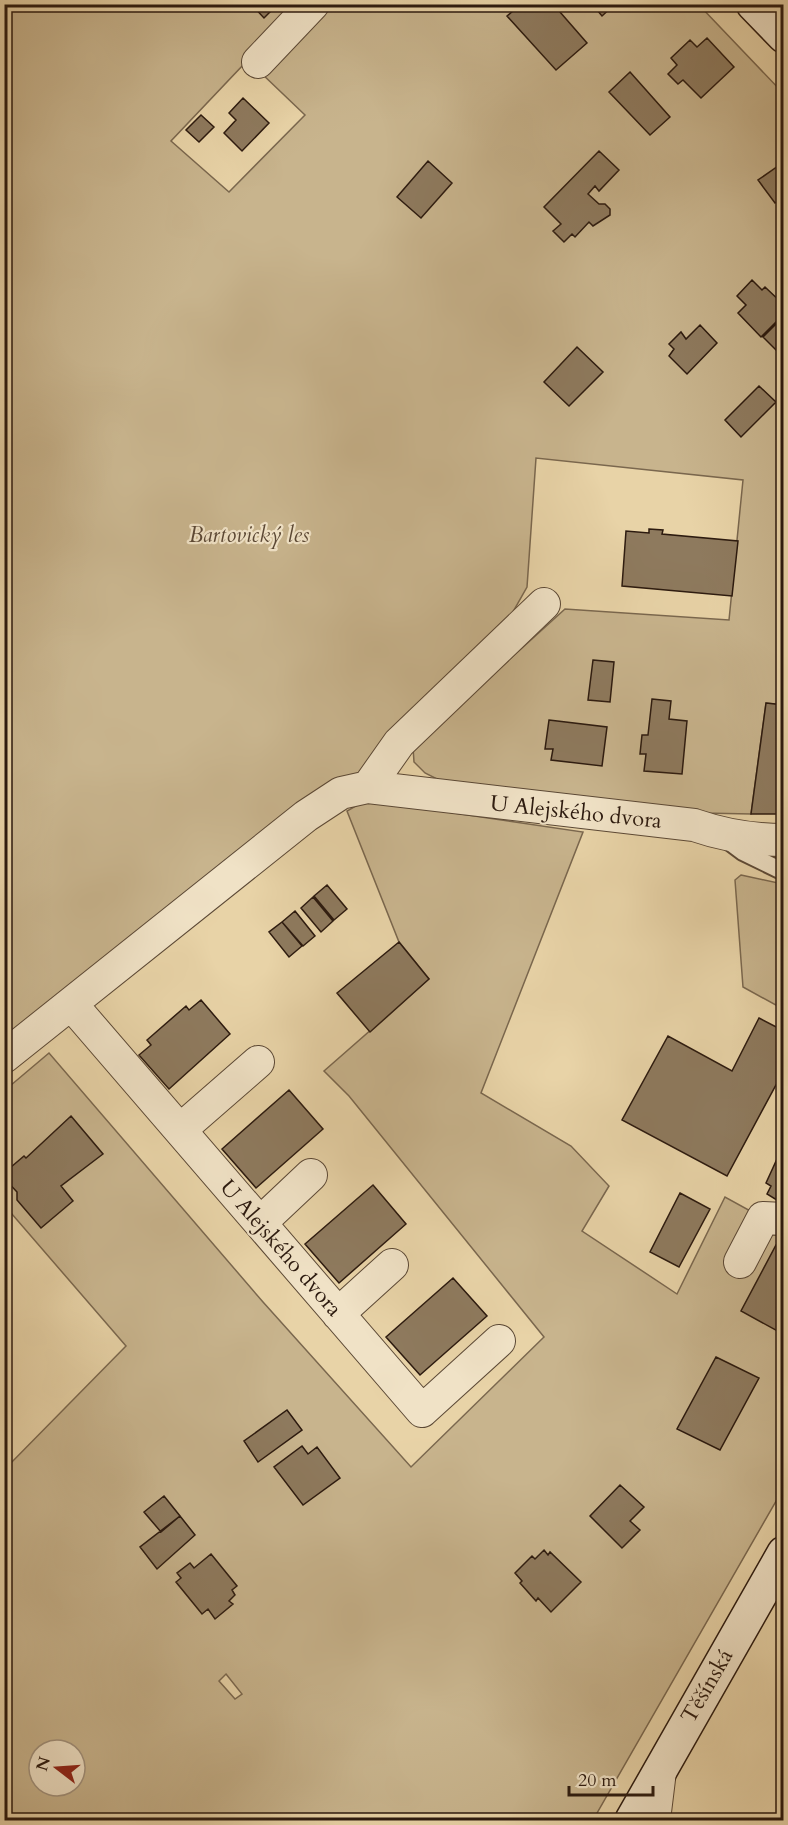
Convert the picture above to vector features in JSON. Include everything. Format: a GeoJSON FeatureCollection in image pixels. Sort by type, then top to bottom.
{"type":"FeatureCollection","features":[{"type":"Feature","properties":{"kind":"main road"},"geometry":{"type":"LineString","coordinates":[[753,4],[783,36]]}},
{"type":"Feature","properties":{"kind":"main road","name":"Těšínská"},"geometry":{"type":"LineString","coordinates":[[632,1821],[783,1553]]}},
{"type":"Feature","properties":{"kind":"street"},"geometry":{"type":"LineString","coordinates":[[258,62],[313,4]]}},
{"type":"Feature","properties":{"kind":"street"},"geometry":{"type":"LineString","coordinates":[[368,787],[399,743],[544,604]]}},
{"type":"Feature","properties":{"kind":"street","name":"U Alejského dvora"},"geometry":{"type":"LineString","coordinates":[[4,1057],[306,816],[341,793],[368,787],[694,825],[717,833],[764,840],[783,840]]}},
{"type":"Feature","properties":{"kind":"street","name":"U Alejského dvora"},"geometry":{"type":"LineString","coordinates":[[72,1005],[422,1412],[499,1341]]}},
{"type":"Feature","properties":{"kind":"street"},"geometry":{"type":"LineString","coordinates":[[180,1130],[258,1062]]}},
{"type":"Feature","properties":{"kind":"street"},"geometry":{"type":"LineString","coordinates":[[260,1224],[311,1175]]}},
{"type":"Feature","properties":{"kind":"street"},"geometry":{"type":"LineString","coordinates":[[740,1262],[763,1218],[783,1219]]}},
{"type":"Feature","properties":{"kind":"street"},"geometry":{"type":"LineString","coordinates":[[338,1314],[392,1265]]}},
{"type":"Feature","properties":{"kind":"street"},"geometry":{"type":"LineString","coordinates":[[654,1821],[660,1768]]}},
{"type":"Feature","properties":{"kind":"lane"},"geometry":{"type":"LineString","coordinates":[[717,833],[742,852],[783,872]]}},
{"type":"Feature","properties":{"kind":"green space","name":"Bartovický les"},"geometry":{"type":"Polygon","coordinates":[[[5,5],[300,5],[171,141],[229,192],[305,115],[260,72],[323,5],[699,5],[783,93],[784,705],[766,703],[751,814],[702,813],[439,780],[425,773],[414,762],[413,747],[565,609],[729,620],[743,480],[536,458],[527,587],[501,633],[368,787],[5,1058],[5,5]]]}},
{"type":"Feature","properties":{"kind":"green space"},"geometry":{"type":"Polygon","coordinates":[[[366,800],[583,832],[481,1093],[571,1146],[609,1186],[582,1231],[677,1294],[725,1197],[763,1218],[784,1219],[783,1489],[593,1820],[5,1820],[5,1469],[126,1346],[5,1206],[4,1091],[49,1053],[263,1302],[411,1467],[544,1337],[349,1096],[324,1071],[429,979],[399,942],[347,811],[366,800]],[[226,1674],[219,1681],[235,1699],[242,1694],[226,1674]]]}},
{"type":"Feature","properties":{"kind":"green space"},"geometry":{"type":"Polygon","coordinates":[[[741,875],[783,884],[783,1009],[743,987],[735,880],[741,875]]]}},
{"type":"Feature","properties":{"kind":"building"},"geometry":{"type":"Polygon","coordinates":[[[251,4],[278,4],[264,18],[251,4]]]}},
{"type":"Feature","properties":{"kind":"building"},"geometry":{"type":"Polygon","coordinates":[[[521,4],[553,4],[587,43],[556,70],[507,16],[521,4]]]}},
{"type":"Feature","properties":{"kind":"building"},"geometry":{"type":"Polygon","coordinates":[[[592,4],[613,4],[614,5],[602,16],[592,4]]]}},
{"type":"Feature","properties":{"kind":"building"},"geometry":{"type":"Polygon","coordinates":[[[707,38],[734,67],[701,98],[683,80],[678,84],[668,74],[677,65],[671,58],[690,40],[697,47],[707,38]]]}},
{"type":"Feature","properties":{"kind":"building"},"geometry":{"type":"Polygon","coordinates":[[[630,72],[670,117],[650,135],[609,92],[630,72]]]}},
{"type":"Feature","properties":{"kind":"building"},"geometry":{"type":"Polygon","coordinates":[[[243,98],[269,123],[242,151],[224,133],[236,120],[229,113],[243,98]]]}},
{"type":"Feature","properties":{"kind":"building"},"geometry":{"type":"Polygon","coordinates":[[[201,115],[214,127],[199,142],[186,130],[201,115]]]}},
{"type":"Feature","properties":{"kind":"building"},"geometry":{"type":"Polygon","coordinates":[[[599,151],[619,170],[599,191],[595,186],[588,194],[599,204],[605,204],[610,209],[610,215],[593,226],[589,222],[575,237],[572,234],[564,242],[553,231],[561,224],[544,207],[599,151]]]}},
{"type":"Feature","properties":{"kind":"building"},"geometry":{"type":"Polygon","coordinates":[[[428,161],[452,183],[421,218],[397,197],[428,161]]]}},
{"type":"Feature","properties":{"kind":"building"},"geometry":{"type":"Polygon","coordinates":[[[781,164],[784,168],[784,197],[775,203],[758,180],[781,164]]]}},
{"type":"Feature","properties":{"kind":"building"},"geometry":{"type":"Polygon","coordinates":[[[752,280],[762,290],[765,287],[784,305],[784,314],[761,337],[738,313],[746,305],[737,296],[752,280]]]}},
{"type":"Feature","properties":{"kind":"building"},"geometry":{"type":"Polygon","coordinates":[[[784,316],[784,358],[763,337],[784,316]]]}},
{"type":"Feature","properties":{"kind":"building"},"geometry":{"type":"Polygon","coordinates":[[[700,325],[717,343],[687,374],[669,356],[674,349],[669,344],[681,332],[686,339],[700,325]]]}},
{"type":"Feature","properties":{"kind":"building"},"geometry":{"type":"Polygon","coordinates":[[[577,347],[603,372],[569,406],[544,382],[577,347]]]}},
{"type":"Feature","properties":{"kind":"building"},"geometry":{"type":"Polygon","coordinates":[[[759,386],[776,402],[741,437],[725,420],[759,386]]]}},
{"type":"Feature","properties":{"kind":"building"},"geometry":{"type":"Polygon","coordinates":[[[649,529],[663,530],[662,534],[738,541],[732,596],[622,586],[626,531],[649,533],[649,529]]]}},
{"type":"Feature","properties":{"kind":"building"},"geometry":{"type":"Polygon","coordinates":[[[784,530],[784,572],[780,571],[784,530]]]}},
{"type":"Feature","properties":{"kind":"building"},"geometry":{"type":"Polygon","coordinates":[[[593,660],[614,662],[610,702],[588,700],[593,660]]]}},
{"type":"Feature","properties":{"kind":"building"},"geometry":{"type":"Polygon","coordinates":[[[652,699],[671,701],[669,719],[687,721],[682,774],[644,771],[646,754],[640,754],[642,735],[648,735],[652,699]]]}},
{"type":"Feature","properties":{"kind":"building"},"geometry":{"type":"Polygon","coordinates":[[[766,703],[784,705],[784,811],[777,814],[751,814],[766,703]]]}},
{"type":"Feature","properties":{"kind":"building"},"geometry":{"type":"Polygon","coordinates":[[[549,720],[607,727],[602,766],[551,760],[553,749],[545,749],[549,720]]]}},
{"type":"Feature","properties":{"kind":"building"},"geometry":{"type":"Polygon","coordinates":[[[327,885],[347,909],[334,920],[314,896],[327,885]]]}},
{"type":"Feature","properties":{"kind":"building"},"geometry":{"type":"Polygon","coordinates":[[[313,897],[333,921],[321,932],[301,908],[313,897]]]}},
{"type":"Feature","properties":{"kind":"building"},"geometry":{"type":"Polygon","coordinates":[[[295,911],[315,936],[303,946],[282,922],[295,911]]]}},
{"type":"Feature","properties":{"kind":"building"},"geometry":{"type":"Polygon","coordinates":[[[282,922],[302,946],[289,957],[269,932],[282,922]]]}},
{"type":"Feature","properties":{"kind":"building"},"geometry":{"type":"Polygon","coordinates":[[[399,942],[429,979],[370,1032],[337,993],[399,942]]]}},
{"type":"Feature","properties":{"kind":"building"},"geometry":{"type":"Polygon","coordinates":[[[201,1000],[230,1034],[169,1089],[139,1055],[151,1045],[147,1040],[186,1006],[189,1010],[201,1000]]]}},
{"type":"Feature","properties":{"kind":"building"},"geometry":{"type":"Polygon","coordinates":[[[759,1018],[784,1031],[784,1070],[727,1176],[622,1120],[668,1036],[732,1071],[759,1018]]]}},
{"type":"Feature","properties":{"kind":"building"},"geometry":{"type":"Polygon","coordinates":[[[289,1090],[323,1129],[256,1188],[222,1149],[289,1090]]]}},
{"type":"Feature","properties":{"kind":"building"},"geometry":{"type":"Polygon","coordinates":[[[71,1116],[103,1154],[61,1186],[73,1201],[41,1228],[17,1200],[17,1192],[4,1178],[4,1173],[24,1156],[26,1158],[71,1116]]]}},
{"type":"Feature","properties":{"kind":"building"},"geometry":{"type":"Polygon","coordinates":[[[782,1148],[784,1195],[780,1202],[767,1194],[771,1186],[766,1183],[782,1148]]]}},
{"type":"Feature","properties":{"kind":"building"},"geometry":{"type":"Polygon","coordinates":[[[373,1185],[406,1224],[339,1283],[305,1244],[373,1185]]]}},
{"type":"Feature","properties":{"kind":"building"},"geometry":{"type":"Polygon","coordinates":[[[680,1193],[710,1209],[679,1267],[650,1252],[680,1193]]]}},
{"type":"Feature","properties":{"kind":"building"},"geometry":{"type":"Polygon","coordinates":[[[776,1245],[784,1249],[783,1334],[741,1311],[776,1245]]]}},
{"type":"Feature","properties":{"kind":"building"},"geometry":{"type":"Polygon","coordinates":[[[453,1278],[487,1316],[420,1375],[386,1337],[453,1278]]]}},
{"type":"Feature","properties":{"kind":"building"},"geometry":{"type":"Polygon","coordinates":[[[716,1357],[759,1378],[720,1450],[677,1429],[716,1357]]]}},
{"type":"Feature","properties":{"kind":"building"},"geometry":{"type":"Polygon","coordinates":[[[287,1410],[302,1430],[258,1462],[244,1441],[287,1410]]]}},
{"type":"Feature","properties":{"kind":"building"},"geometry":{"type":"Polygon","coordinates":[[[302,1446],[308,1454],[317,1447],[340,1478],[303,1505],[274,1467],[302,1446]]]}},
{"type":"Feature","properties":{"kind":"building"},"geometry":{"type":"Polygon","coordinates":[[[620,1485],[644,1507],[630,1521],[640,1530],[622,1548],[590,1516],[620,1485]]]}},
{"type":"Feature","properties":{"kind":"building"},"geometry":{"type":"Polygon","coordinates":[[[164,1496],[180,1516],[161,1532],[144,1512],[164,1496]]]}},
{"type":"Feature","properties":{"kind":"building"},"geometry":{"type":"Polygon","coordinates":[[[180,1516],[195,1535],[157,1569],[140,1547],[180,1516]]]}},
{"type":"Feature","properties":{"kind":"building"},"geometry":{"type":"Polygon","coordinates":[[[544,1550],[548,1555],[550,1552],[581,1582],[551,1612],[538,1598],[536,1601],[520,1583],[522,1581],[515,1573],[532,1556],[535,1559],[544,1550]]]}},
{"type":"Feature","properties":{"kind":"building"},"geometry":{"type":"Polygon","coordinates":[[[211,1554],[237,1586],[232,1590],[235,1595],[229,1601],[233,1604],[215,1619],[208,1609],[202,1614],[176,1582],[181,1578],[177,1573],[190,1563],[194,1568],[211,1554]]]}}]}
